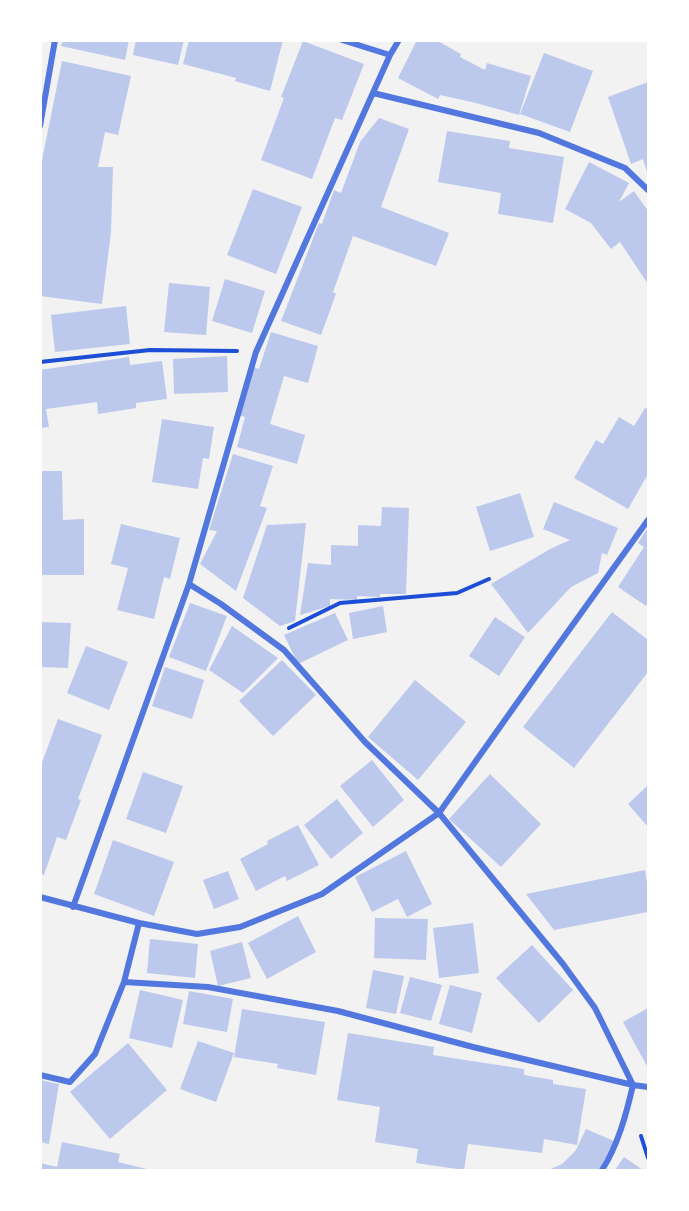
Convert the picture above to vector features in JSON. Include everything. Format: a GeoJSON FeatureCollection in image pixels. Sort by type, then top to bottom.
{"type":"FeatureCollection","features":[{"type":"Feature","properties":{"kind":"street"},"geometry":{"type":"LineString","coordinates":[[40,126],[55,40]]}},
{"type":"Feature","properties":{"kind":"street"},"geometry":{"type":"LineString","coordinates":[[342,40],[390,55]]}},
{"type":"Feature","properties":{"kind":"street"},"geometry":{"type":"LineString","coordinates":[[73,907],[189,584],[256,352],[390,55],[399,40]]}},
{"type":"Feature","properties":{"kind":"street"},"geometry":{"type":"LineString","coordinates":[[373,93],[539,133],[625,168],[648,190]]}},
{"type":"Feature","properties":{"kind":"street"},"geometry":{"type":"LineString","coordinates":[[40,897],[73,907],[197,934],[240,927],[322,894],[439,813],[648,520]]}},
{"type":"Feature","properties":{"kind":"street"},"geometry":{"type":"LineString","coordinates":[[189,584],[221,604],[284,650],[365,742],[439,813],[563,964],[594,1008],[633,1085],[611,1156],[602,1170]]}},
{"type":"Feature","properties":{"kind":"street"},"geometry":{"type":"LineString","coordinates":[[40,1074],[70,1082],[95,1054],[124,982],[140,922]]}},
{"type":"Feature","properties":{"kind":"street"},"geometry":{"type":"LineString","coordinates":[[124,982],[208,987],[338,1011],[473,1047],[648,1087]]}},
{"type":"Feature","properties":{"kind":"path"},"geometry":{"type":"LineString","coordinates":[[40,362],[150,350],[256,352]]}},
{"type":"Feature","properties":{"kind":"path"},"geometry":{"type":"LineString","coordinates":[[270,640],[294,625],[340,603],[457,593],[489,579]]}},
{"type":"Feature","properties":{"kind":"building"},"geometry":{"type":"Polygon","coordinates":[[[63,40],[129,40],[125,60],[61,46],[63,40]]]}},
{"type":"Feature","properties":{"kind":"building"},"geometry":{"type":"Polygon","coordinates":[[[136,40],[184,40],[178,65],[133,55],[136,40]]]}},
{"type":"Feature","properties":{"kind":"building"},"geometry":{"type":"Polygon","coordinates":[[[189,40],[283,40],[270,91],[235,81],[236,78],[183,64],[189,40]]]}},
{"type":"Feature","properties":{"kind":"building"},"geometry":{"type":"Polygon","coordinates":[[[417,40],[436,40],[461,54],[460,57],[485,70],[487,63],[531,76],[519,115],[440,95],[438,99],[398,78],[417,40]]]}},
{"type":"Feature","properties":{"kind":"building"},"geometry":{"type":"Polygon","coordinates":[[[303,41],[364,64],[342,120],[335,118],[312,179],[261,160],[284,98],[281,97],[303,41]]]}},
{"type":"Feature","properties":{"kind":"building"},"geometry":{"type":"Polygon","coordinates":[[[544,53],[593,71],[570,132],[520,114],[544,53]]]}},
{"type":"Feature","properties":{"kind":"building"},"geometry":{"type":"Polygon","coordinates":[[[62,61],[131,76],[118,135],[105,132],[98,167],[113,167],[111,232],[102,304],[40,296],[41,165],[62,61]]]}},
{"type":"Feature","properties":{"kind":"building"},"geometry":{"type":"Polygon","coordinates":[[[648,82],[648,175],[643,159],[631,164],[608,97],[648,82]]]}},
{"type":"Feature","properties":{"kind":"building"},"geometry":{"type":"Polygon","coordinates":[[[379,118],[409,129],[381,207],[449,233],[436,266],[353,236],[333,292],[336,294],[321,335],[281,321],[334,190],[341,193],[360,142],[379,118]]]}},
{"type":"Feature","properties":{"kind":"building"},"geometry":{"type":"Polygon","coordinates":[[[447,131],[510,141],[509,148],[564,157],[553,223],[498,214],[501,193],[438,182],[447,131]]]}},
{"type":"Feature","properties":{"kind":"building"},"geometry":{"type":"Polygon","coordinates":[[[589,162],[629,183],[619,202],[634,191],[648,211],[648,284],[620,242],[611,249],[591,223],[565,209],[589,162]]]}},
{"type":"Feature","properties":{"kind":"building"},"geometry":{"type":"Polygon","coordinates":[[[253,189],[302,207],[276,274],[227,255],[253,189]]]}},
{"type":"Feature","properties":{"kind":"building"},"geometry":{"type":"Polygon","coordinates":[[[225,279],[265,291],[252,333],[212,321],[225,279]]]}},
{"type":"Feature","properties":{"kind":"building"},"geometry":{"type":"Polygon","coordinates":[[[169,283],[210,287],[206,335],[164,332],[169,283]]]}},
{"type":"Feature","properties":{"kind":"building"},"geometry":{"type":"Polygon","coordinates":[[[126,306],[130,344],[55,352],[51,315],[126,306]]]}},
{"type":"Feature","properties":{"kind":"building"},"geometry":{"type":"Polygon","coordinates":[[[271,332],[318,346],[308,383],[284,376],[270,424],[305,435],[297,464],[237,447],[245,417],[238,415],[253,367],[259,369],[271,332]]]}},
{"type":"Feature","properties":{"kind":"building"},"geometry":{"type":"Polygon","coordinates":[[[227,356],[228,392],[174,394],[173,359],[227,356]]]}},
{"type":"Feature","properties":{"kind":"building"},"geometry":{"type":"Polygon","coordinates":[[[129,357],[130,365],[162,361],[167,399],[136,403],[136,408],[98,414],[97,402],[46,409],[49,427],[40,428],[40,370],[129,357]]]}},
{"type":"Feature","properties":{"kind":"building"},"geometry":{"type":"Polygon","coordinates":[[[645,408],[648,409],[648,474],[628,509],[574,478],[596,440],[603,444],[619,417],[634,426],[645,408]]]}},
{"type":"Feature","properties":{"kind":"building"},"geometry":{"type":"Polygon","coordinates":[[[162,419],[214,427],[209,459],[203,458],[198,489],[152,482],[162,419]]]}},
{"type":"Feature","properties":{"kind":"building"},"geometry":{"type":"Polygon","coordinates":[[[233,454],[273,466],[260,506],[267,508],[236,591],[200,564],[217,531],[209,530],[233,454]]]}},
{"type":"Feature","properties":{"kind":"building"},"geometry":{"type":"Polygon","coordinates":[[[40,471],[62,471],[63,520],[84,519],[84,575],[40,575],[40,471]]]}},
{"type":"Feature","properties":{"kind":"building"},"geometry":{"type":"Polygon","coordinates":[[[520,493],[534,537],[490,551],[476,507],[520,493]]]}},
{"type":"Feature","properties":{"kind":"building"},"geometry":{"type":"Polygon","coordinates":[[[554,502],[618,528],[607,555],[602,553],[598,573],[571,587],[528,633],[491,584],[550,549],[570,540],[543,529],[554,502]]]}},
{"type":"Feature","properties":{"kind":"building"},"geometry":{"type":"Polygon","coordinates":[[[382,507],[409,508],[406,594],[380,594],[380,597],[357,596],[357,600],[330,599],[330,606],[300,615],[308,563],[331,565],[331,545],[358,546],[358,525],[381,526],[382,507]]]}},
{"type":"Feature","properties":{"kind":"building"},"geometry":{"type":"Polygon","coordinates":[[[306,523],[295,621],[280,626],[243,598],[267,525],[306,523]]]}},
{"type":"Feature","properties":{"kind":"building"},"geometry":{"type":"Polygon","coordinates":[[[121,524],[180,538],[170,579],[164,577],[154,619],[117,610],[128,568],[111,564],[121,524]]]}},
{"type":"Feature","properties":{"kind":"building"},"geometry":{"type":"Polygon","coordinates":[[[648,527],[648,602],[646,606],[618,587],[644,547],[638,543],[648,527]]]}},
{"type":"Feature","properties":{"kind":"building"},"geometry":{"type":"Polygon","coordinates":[[[190,603],[227,616],[206,671],[169,657],[190,603]]]}},
{"type":"Feature","properties":{"kind":"building"},"geometry":{"type":"Polygon","coordinates":[[[383,606],[387,632],[353,639],[349,613],[383,606]]]}},
{"type":"Feature","properties":{"kind":"building"},"geometry":{"type":"Polygon","coordinates":[[[612,612],[648,640],[648,672],[574,768],[523,727],[612,612]]]}},
{"type":"Feature","properties":{"kind":"building"},"geometry":{"type":"Polygon","coordinates":[[[335,613],[348,640],[298,664],[284,635],[335,613]]]}},
{"type":"Feature","properties":{"kind":"building"},"geometry":{"type":"Polygon","coordinates":[[[495,617],[525,637],[499,676],[469,656],[495,617]]]}},
{"type":"Feature","properties":{"kind":"building"},"geometry":{"type":"Polygon","coordinates":[[[40,622],[71,623],[68,668],[40,667],[40,622]]]}},
{"type":"Feature","properties":{"kind":"building"},"geometry":{"type":"Polygon","coordinates":[[[232,626],[278,658],[243,693],[209,670],[232,626]]]}},
{"type":"Feature","properties":{"kind":"building"},"geometry":{"type":"Polygon","coordinates":[[[86,646],[128,662],[109,710],[67,693],[86,646]]]}},
{"type":"Feature","properties":{"kind":"building"},"geometry":{"type":"Polygon","coordinates":[[[282,660],[316,695],[273,736],[239,701],[282,660]]]}},
{"type":"Feature","properties":{"kind":"building"},"geometry":{"type":"Polygon","coordinates":[[[165,667],[204,680],[192,719],[152,706],[165,667]]]}},
{"type":"Feature","properties":{"kind":"building"},"geometry":{"type":"Polygon","coordinates":[[[415,680],[466,722],[418,780],[368,737],[415,680]]]}},
{"type":"Feature","properties":{"kind":"building"},"geometry":{"type":"Polygon","coordinates":[[[58,719],[102,735],[78,799],[81,800],[66,840],[57,837],[44,875],[40,874],[40,768],[58,719]]]}},
{"type":"Feature","properties":{"kind":"building"},"geometry":{"type":"Polygon","coordinates":[[[372,760],[404,800],[373,827],[340,786],[372,760]]]}},
{"type":"Feature","properties":{"kind":"building"},"geometry":{"type":"Polygon","coordinates":[[[143,772],[183,786],[166,833],[126,819],[143,772]]]}},
{"type":"Feature","properties":{"kind":"building"},"geometry":{"type":"Polygon","coordinates":[[[490,774],[541,824],[501,867],[449,819],[490,774]]]}},
{"type":"Feature","properties":{"kind":"building"},"geometry":{"type":"Polygon","coordinates":[[[648,785],[648,827],[628,804],[648,785]]]}},
{"type":"Feature","properties":{"kind":"building"},"geometry":{"type":"Polygon","coordinates":[[[337,799],[363,833],[331,859],[304,825],[337,799]]]}},
{"type":"Feature","properties":{"kind":"building"},"geometry":{"type":"Polygon","coordinates":[[[298,825],[319,865],[287,881],[285,876],[256,891],[240,859],[268,844],[267,841],[298,825]]]}},
{"type":"Feature","properties":{"kind":"building"},"geometry":{"type":"Polygon","coordinates":[[[113,840],[174,862],[154,916],[94,894],[113,840]]]}},
{"type":"Feature","properties":{"kind":"building"},"geometry":{"type":"Polygon","coordinates":[[[406,851],[432,904],[407,917],[398,899],[372,912],[355,877],[406,851]]]}},
{"type":"Feature","properties":{"kind":"building"},"geometry":{"type":"Polygon","coordinates":[[[645,870],[648,912],[554,930],[526,894],[645,870]]]}},
{"type":"Feature","properties":{"kind":"building"},"geometry":{"type":"Polygon","coordinates":[[[228,871],[239,899],[214,909],[203,880],[228,871]]]}},
{"type":"Feature","properties":{"kind":"building"},"geometry":{"type":"Polygon","coordinates":[[[298,916],[316,952],[267,979],[248,943],[298,916]]]}},
{"type":"Feature","properties":{"kind":"building"},"geometry":{"type":"Polygon","coordinates":[[[375,918],[428,919],[426,960],[374,958],[375,918]]]}},
{"type":"Feature","properties":{"kind":"building"},"geometry":{"type":"Polygon","coordinates":[[[473,923],[479,973],[439,978],[433,928],[473,923]]]}},
{"type":"Feature","properties":{"kind":"building"},"geometry":{"type":"Polygon","coordinates":[[[150,939],[198,944],[195,978],[147,973],[150,939]]]}},
{"type":"Feature","properties":{"kind":"building"},"geometry":{"type":"Polygon","coordinates":[[[242,942],[251,978],[218,986],[210,951],[242,942]]]}},
{"type":"Feature","properties":{"kind":"building"},"geometry":{"type":"Polygon","coordinates":[[[532,945],[573,990],[539,1023],[496,978],[532,945]]]}},
{"type":"Feature","properties":{"kind":"building"},"geometry":{"type":"Polygon","coordinates":[[[373,970],[404,976],[396,1014],[366,1008],[373,970]]]}},
{"type":"Feature","properties":{"kind":"building"},"geometry":{"type":"Polygon","coordinates":[[[410,977],[442,985],[431,1021],[400,1013],[410,977]]]}},
{"type":"Feature","properties":{"kind":"building"},"geometry":{"type":"Polygon","coordinates":[[[450,985],[482,993],[472,1033],[439,1024],[450,985]]]}},
{"type":"Feature","properties":{"kind":"building"},"geometry":{"type":"Polygon","coordinates":[[[140,990],[183,1000],[172,1048],[129,1038],[140,990]]]}},
{"type":"Feature","properties":{"kind":"building"},"geometry":{"type":"Polygon","coordinates":[[[189,991],[233,999],[227,1032],[183,1024],[189,991]]]}},
{"type":"Feature","properties":{"kind":"building"},"geometry":{"type":"Polygon","coordinates":[[[648,1008],[648,1068],[623,1022],[648,1008]]]}},
{"type":"Feature","properties":{"kind":"building"},"geometry":{"type":"Polygon","coordinates":[[[242,1009],[325,1022],[316,1075],[277,1068],[278,1064],[234,1057],[242,1009]]]}},
{"type":"Feature","properties":{"kind":"building"},"geometry":{"type":"Polygon","coordinates":[[[348,1033],[434,1047],[433,1055],[524,1069],[524,1075],[553,1080],[553,1084],[586,1089],[577,1145],[544,1139],[542,1153],[468,1144],[464,1170],[416,1163],[418,1149],[375,1142],[380,1107],[337,1100],[348,1033]]]}},
{"type":"Feature","properties":{"kind":"building"},"geometry":{"type":"Polygon","coordinates":[[[198,1041],[234,1053],[216,1102],[180,1089],[198,1041]]]}},
{"type":"Feature","properties":{"kind":"building"},"geometry":{"type":"Polygon","coordinates":[[[128,1043],[167,1090],[110,1139],[70,1092],[128,1043]]]}},
{"type":"Feature","properties":{"kind":"building"},"geometry":{"type":"Polygon","coordinates":[[[40,1080],[59,1084],[49,1144],[40,1142],[40,1080]]]}},
{"type":"Feature","properties":{"kind":"building"},"geometry":{"type":"Polygon","coordinates":[[[586,1129],[614,1141],[599,1170],[548,1170],[562,1164],[576,1150],[586,1129]]]}},
{"type":"Feature","properties":{"kind":"building"},"geometry":{"type":"Polygon","coordinates":[[[62,1142],[120,1154],[118,1162],[151,1170],[40,1170],[40,1163],[57,1167],[62,1142]]]}},
{"type":"Feature","properties":{"kind":"building"},"geometry":{"type":"Polygon","coordinates":[[[624,1157],[643,1170],[615,1170],[624,1157]]]}}]}
